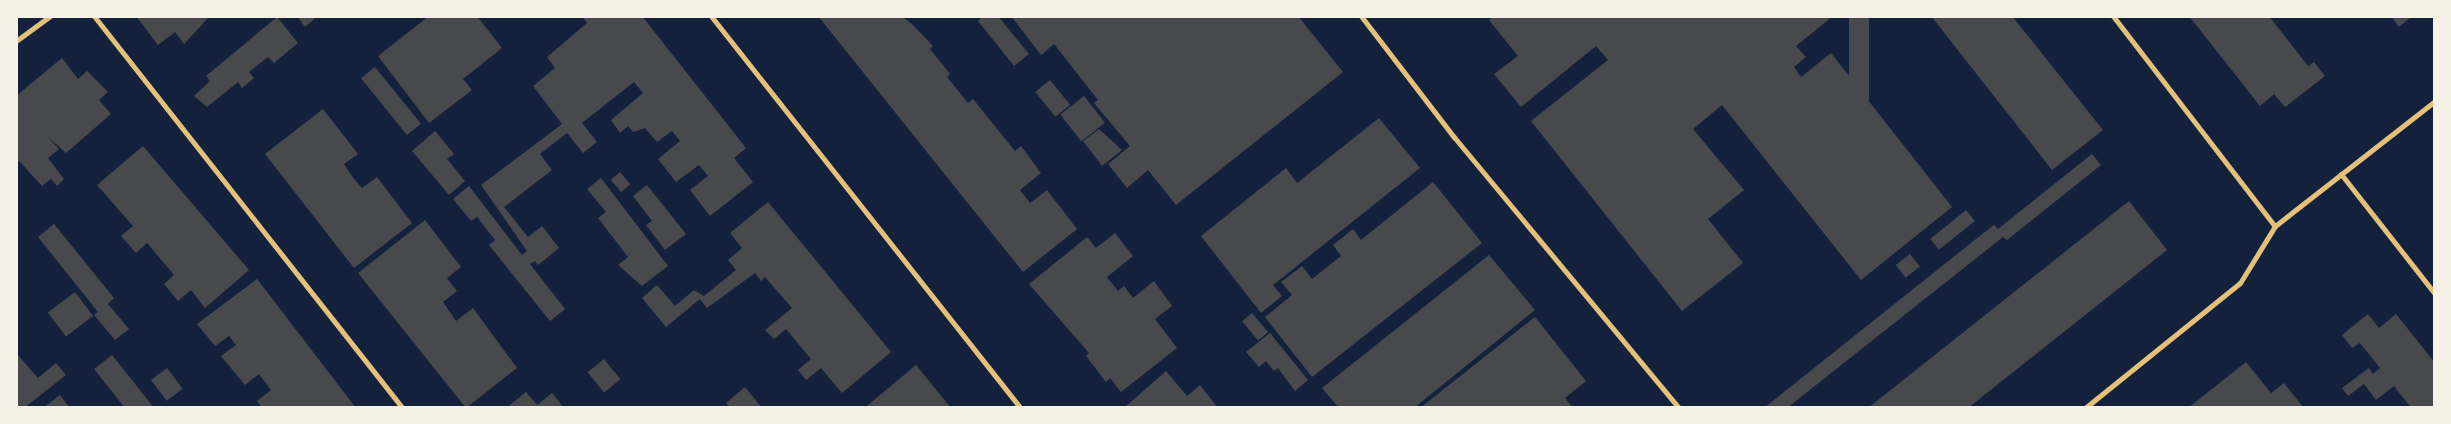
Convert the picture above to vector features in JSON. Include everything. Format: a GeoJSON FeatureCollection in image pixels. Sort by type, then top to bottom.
{"type":"FeatureCollection","features":[{"type":"Feature","properties":{"kind":"street"},"geometry":{"type":"LineString","coordinates":[[16,42],[50,16]]}},
{"type":"Feature","properties":{"kind":"street"},"geometry":{"type":"LineString","coordinates":[[94,16],[403,408]]}},
{"type":"Feature","properties":{"kind":"street"},"geometry":{"type":"LineString","coordinates":[[711,16],[1021,408]]}},
{"type":"Feature","properties":{"kind":"street"},"geometry":{"type":"LineString","coordinates":[[1361,16],[1454,137],[1679,408]]}},
{"type":"Feature","properties":{"kind":"street"},"geometry":{"type":"LineString","coordinates":[[2113,16],[2275,226]]}},
{"type":"Feature","properties":{"kind":"street"},"geometry":{"type":"LineString","coordinates":[[2085,408],[2240,283],[2275,226],[2435,101]]}},
{"type":"Feature","properties":{"kind":"street"},"geometry":{"type":"LineString","coordinates":[[2341,174],[2435,294]]}},
{"type":"Feature","properties":{"kind":"building"},"geometry":{"type":"Polygon","coordinates":[[[136,16],[210,16],[184,44],[175,32],[158,45],[136,16]]]}},
{"type":"Feature","properties":{"kind":"building"},"geometry":{"type":"Polygon","coordinates":[[[297,16],[318,16],[305,27],[297,16]]]}},
{"type":"Feature","properties":{"kind":"building"},"geometry":{"type":"Polygon","coordinates":[[[429,16],[477,16],[502,48],[463,79],[472,90],[429,123],[378,56],[429,16]]]}},
{"type":"Feature","properties":{"kind":"building"},"geometry":{"type":"Polygon","coordinates":[[[582,16],[642,16],[746,148],[734,158],[753,182],[710,216],[690,190],[708,176],[699,165],[676,182],[658,159],[680,141],[672,131],[657,142],[645,128],[633,132],[628,126],[620,133],[611,120],[643,93],[634,82],[582,123],[597,142],[583,153],[567,133],[540,154],[552,170],[504,207],[528,237],[542,226],[559,248],[538,265],[535,261],[530,264],[565,309],[550,321],[489,245],[495,240],[477,217],[471,221],[453,199],[469,186],[522,255],[527,251],[481,185],[562,124],[533,86],[555,68],[547,57],[587,23],[582,16]]]}},
{"type":"Feature","properties":{"kind":"building"},"geometry":{"type":"Polygon","coordinates":[[[818,16],[901,16],[912,24],[933,46],[930,49],[950,74],[947,77],[968,103],[973,99],[1015,151],[1021,146],[1041,173],[1020,190],[1030,203],[1047,190],[1077,229],[1023,272],[818,16]]]}},
{"type":"Feature","properties":{"kind":"building"},"geometry":{"type":"Polygon","coordinates":[[[983,16],[998,16],[1029,54],[1014,66],[978,21],[983,16]]]}},
{"type":"Feature","properties":{"kind":"building"},"geometry":{"type":"Polygon","coordinates":[[[1011,16],[1298,16],[1343,72],[1176,205],[1148,170],[1127,188],[1108,164],[1130,146],[1094,103],[1098,100],[1054,44],[1041,55],[1011,16]]]}},
{"type":"Feature","properties":{"kind":"building"},"geometry":{"type":"Polygon","coordinates":[[[1494,16],[1833,16],[1796,46],[1806,57],[1794,67],[1801,77],[1831,53],[1952,207],[1861,280],[1722,105],[1693,129],[1744,190],[1708,219],[1743,263],[1682,311],[1531,121],[1608,60],[1596,46],[1521,107],[1494,74],[1518,56],[1489,20],[1494,16]]]}},
{"type":"Feature","properties":{"kind":"building"},"geometry":{"type":"Polygon","coordinates":[[[1849,16],[1869,16],[1869,262],[1849,262],[1849,16]]]}},
{"type":"Feature","properties":{"kind":"building"},"geometry":{"type":"Polygon","coordinates":[[[1931,16],[2012,16],[2103,130],[2052,170],[1931,16]]]}},
{"type":"Feature","properties":{"kind":"building"},"geometry":{"type":"Polygon","coordinates":[[[2189,16],[2269,16],[2308,66],[2314,62],[2325,76],[2285,107],[2274,94],[2260,106],[2189,16]]]}},
{"type":"Feature","properties":{"kind":"building"},"geometry":{"type":"Polygon","coordinates":[[[2391,16],[2412,16],[2399,27],[2391,16]]]}},
{"type":"Feature","properties":{"kind":"building"},"geometry":{"type":"Polygon","coordinates":[[[277,17],[298,43],[274,63],[268,57],[249,72],[254,78],[242,88],[238,82],[207,107],[194,96],[210,81],[206,76],[277,17]]]}},
{"type":"Feature","properties":{"kind":"building"},"geometry":{"type":"Polygon","coordinates":[[[62,58],[78,79],[87,71],[108,92],[99,100],[111,114],[66,153],[47,136],[59,149],[48,158],[64,179],[57,186],[51,179],[42,186],[19,161],[16,163],[16,96],[62,58]]]}},
{"type":"Feature","properties":{"kind":"building"},"geometry":{"type":"Polygon","coordinates":[[[375,67],[421,124],[407,135],[361,78],[375,67]]]}},
{"type":"Feature","properties":{"kind":"building"},"geometry":{"type":"Polygon","coordinates":[[[1050,80],[1070,105],[1055,117],[1035,92],[1050,80]]]}},
{"type":"Feature","properties":{"kind":"building"},"geometry":{"type":"Polygon","coordinates":[[[1084,96],[1105,123],[1081,141],[1060,114],[1084,96]]]}},
{"type":"Feature","properties":{"kind":"building"},"geometry":{"type":"Polygon","coordinates":[[[323,109],[358,154],[344,164],[354,179],[362,188],[377,177],[412,223],[354,268],[265,154],[323,109]]]}},
{"type":"Feature","properties":{"kind":"building"},"geometry":{"type":"Polygon","coordinates":[[[1379,118],[1420,168],[1273,285],[1282,296],[1261,313],[1201,236],[1286,168],[1297,183],[1379,118]]]}},
{"type":"Feature","properties":{"kind":"building"},"geometry":{"type":"Polygon","coordinates":[[[1099,129],[1122,150],[1102,166],[1083,141],[1099,129]]]}},
{"type":"Feature","properties":{"kind":"building"},"geometry":{"type":"Polygon","coordinates":[[[435,131],[454,154],[447,159],[465,181],[449,195],[412,151],[435,131]]]}},
{"type":"Feature","properties":{"kind":"building"},"geometry":{"type":"Polygon","coordinates":[[[143,146],[249,270],[205,308],[191,290],[178,301],[164,284],[174,275],[147,243],[136,253],[121,236],[133,226],[97,185],[143,146]]]}},
{"type":"Feature","properties":{"kind":"building"},"geometry":{"type":"Polygon","coordinates":[[[2092,154],[2101,165],[2007,240],[2003,237],[1787,408],[1764,408],[1981,235],[1994,225],[1998,229],[2092,154]]]}},
{"type":"Feature","properties":{"kind":"building"},"geometry":{"type":"Polygon","coordinates":[[[620,172],[630,184],[621,192],[611,180],[620,172]]]}},
{"type":"Feature","properties":{"kind":"building"},"geometry":{"type":"Polygon","coordinates":[[[601,178],[668,266],[642,286],[618,265],[628,257],[598,218],[606,212],[587,189],[601,178]]]}},
{"type":"Feature","properties":{"kind":"building"},"geometry":{"type":"Polygon","coordinates":[[[1433,182],[1482,243],[1312,377],[1265,317],[1292,295],[1281,282],[1302,266],[1312,279],[1341,256],[1333,245],[1353,229],[1361,240],[1433,182]]]}},
{"type":"Feature","properties":{"kind":"building"},"geometry":{"type":"Polygon","coordinates":[[[647,185],[686,234],[665,250],[646,225],[652,221],[633,196],[647,185]]]}},
{"type":"Feature","properties":{"kind":"building"},"geometry":{"type":"Polygon","coordinates":[[[2129,201],[2167,250],[1968,408],[1868,408],[2129,201]]]}},
{"type":"Feature","properties":{"kind":"building"},"geometry":{"type":"Polygon","coordinates":[[[768,202],[891,352],[842,393],[821,368],[806,380],[798,370],[811,359],[786,329],[774,339],[765,330],[792,308],[765,277],[761,281],[755,273],[707,308],[700,299],[666,327],[642,298],[657,285],[675,306],[694,290],[704,296],[736,270],[728,260],[742,248],[730,233],[768,202]]]}},
{"type":"Feature","properties":{"kind":"building"},"geometry":{"type":"Polygon","coordinates":[[[1966,210],[1975,221],[1939,250],[1930,239],[1966,210]]]}},
{"type":"Feature","properties":{"kind":"building"},"geometry":{"type":"Polygon","coordinates":[[[425,220],[461,267],[447,278],[457,291],[443,302],[456,321],[473,308],[517,368],[466,408],[358,273],[425,220]]]}},
{"type":"Feature","properties":{"kind":"building"},"geometry":{"type":"Polygon","coordinates":[[[54,224],[114,298],[108,304],[129,329],[115,340],[94,315],[98,312],[38,237],[54,224]]]}},
{"type":"Feature","properties":{"kind":"building"},"geometry":{"type":"Polygon","coordinates":[[[1115,233],[1133,256],[1107,277],[1118,291],[1124,286],[1133,298],[1154,281],[1172,306],[1155,319],[1177,348],[1121,392],[1110,378],[1106,382],[1086,356],[1089,353],[1029,284],[1087,237],[1096,248],[1115,233]]]}},
{"type":"Feature","properties":{"kind":"building"},"geometry":{"type":"Polygon","coordinates":[[[1910,254],[1920,267],[1906,278],[1896,265],[1910,254]]]}},
{"type":"Feature","properties":{"kind":"building"},"geometry":{"type":"Polygon","coordinates":[[[1489,255],[1535,310],[1414,408],[1339,408],[1322,388],[1489,255]]]}},
{"type":"Feature","properties":{"kind":"building"},"geometry":{"type":"Polygon","coordinates":[[[257,279],[356,408],[262,408],[257,401],[271,390],[259,374],[245,385],[221,356],[236,345],[229,336],[215,346],[197,324],[257,279]]]}},
{"type":"Feature","properties":{"kind":"building"},"geometry":{"type":"Polygon","coordinates":[[[75,292],[93,316],[66,336],[48,312],[75,292]]]}},
{"type":"Feature","properties":{"kind":"building"},"geometry":{"type":"Polygon","coordinates":[[[1252,313],[1268,332],[1258,341],[1242,321],[1252,313]]]}},
{"type":"Feature","properties":{"kind":"building"},"geometry":{"type":"Polygon","coordinates":[[[2368,314],[2379,328],[2396,314],[2435,363],[2435,408],[2411,408],[2394,386],[2376,400],[2364,384],[2348,396],[2342,388],[2369,368],[2373,374],[2380,368],[2360,343],[2352,348],[2342,335],[2368,314]]]}},
{"type":"Feature","properties":{"kind":"building"},"geometry":{"type":"Polygon","coordinates":[[[1535,317],[1586,381],[1565,398],[1573,408],[1420,408],[1535,317]]]}},
{"type":"Feature","properties":{"kind":"building"},"geometry":{"type":"Polygon","coordinates":[[[1270,333],[1308,380],[1295,391],[1278,368],[1274,371],[1266,361],[1259,367],[1246,352],[1270,333]]]}},
{"type":"Feature","properties":{"kind":"building"},"geometry":{"type":"Polygon","coordinates":[[[16,353],[38,378],[56,363],[66,375],[24,408],[16,408],[16,353]]]}},
{"type":"Feature","properties":{"kind":"building"},"geometry":{"type":"Polygon","coordinates":[[[112,355],[154,408],[125,408],[94,369],[112,355]]]}},
{"type":"Feature","properties":{"kind":"building"},"geometry":{"type":"Polygon","coordinates":[[[604,359],[620,379],[604,392],[588,372],[604,359]]]}},
{"type":"Feature","properties":{"kind":"building"},"geometry":{"type":"Polygon","coordinates":[[[2246,362],[2271,393],[2284,383],[2304,408],[2188,408],[2246,362]]]}},
{"type":"Feature","properties":{"kind":"building"},"geometry":{"type":"Polygon","coordinates":[[[916,365],[951,408],[867,408],[868,405],[916,365]]]}},
{"type":"Feature","properties":{"kind":"building"},"geometry":{"type":"Polygon","coordinates":[[[167,368],[183,389],[167,401],[151,380],[167,368]]]}},
{"type":"Feature","properties":{"kind":"building"},"geometry":{"type":"Polygon","coordinates":[[[1166,371],[1187,396],[1200,385],[1218,408],[1124,408],[1166,371]]]}},
{"type":"Feature","properties":{"kind":"building"},"geometry":{"type":"Polygon","coordinates":[[[745,387],[762,408],[730,408],[726,403],[745,387]]]}},
{"type":"Feature","properties":{"kind":"building"},"geometry":{"type":"Polygon","coordinates":[[[526,392],[537,405],[552,393],[564,408],[506,408],[526,392]]]}},
{"type":"Feature","properties":{"kind":"building"},"geometry":{"type":"Polygon","coordinates":[[[60,395],[70,408],[43,408],[60,395]]]}}]}
